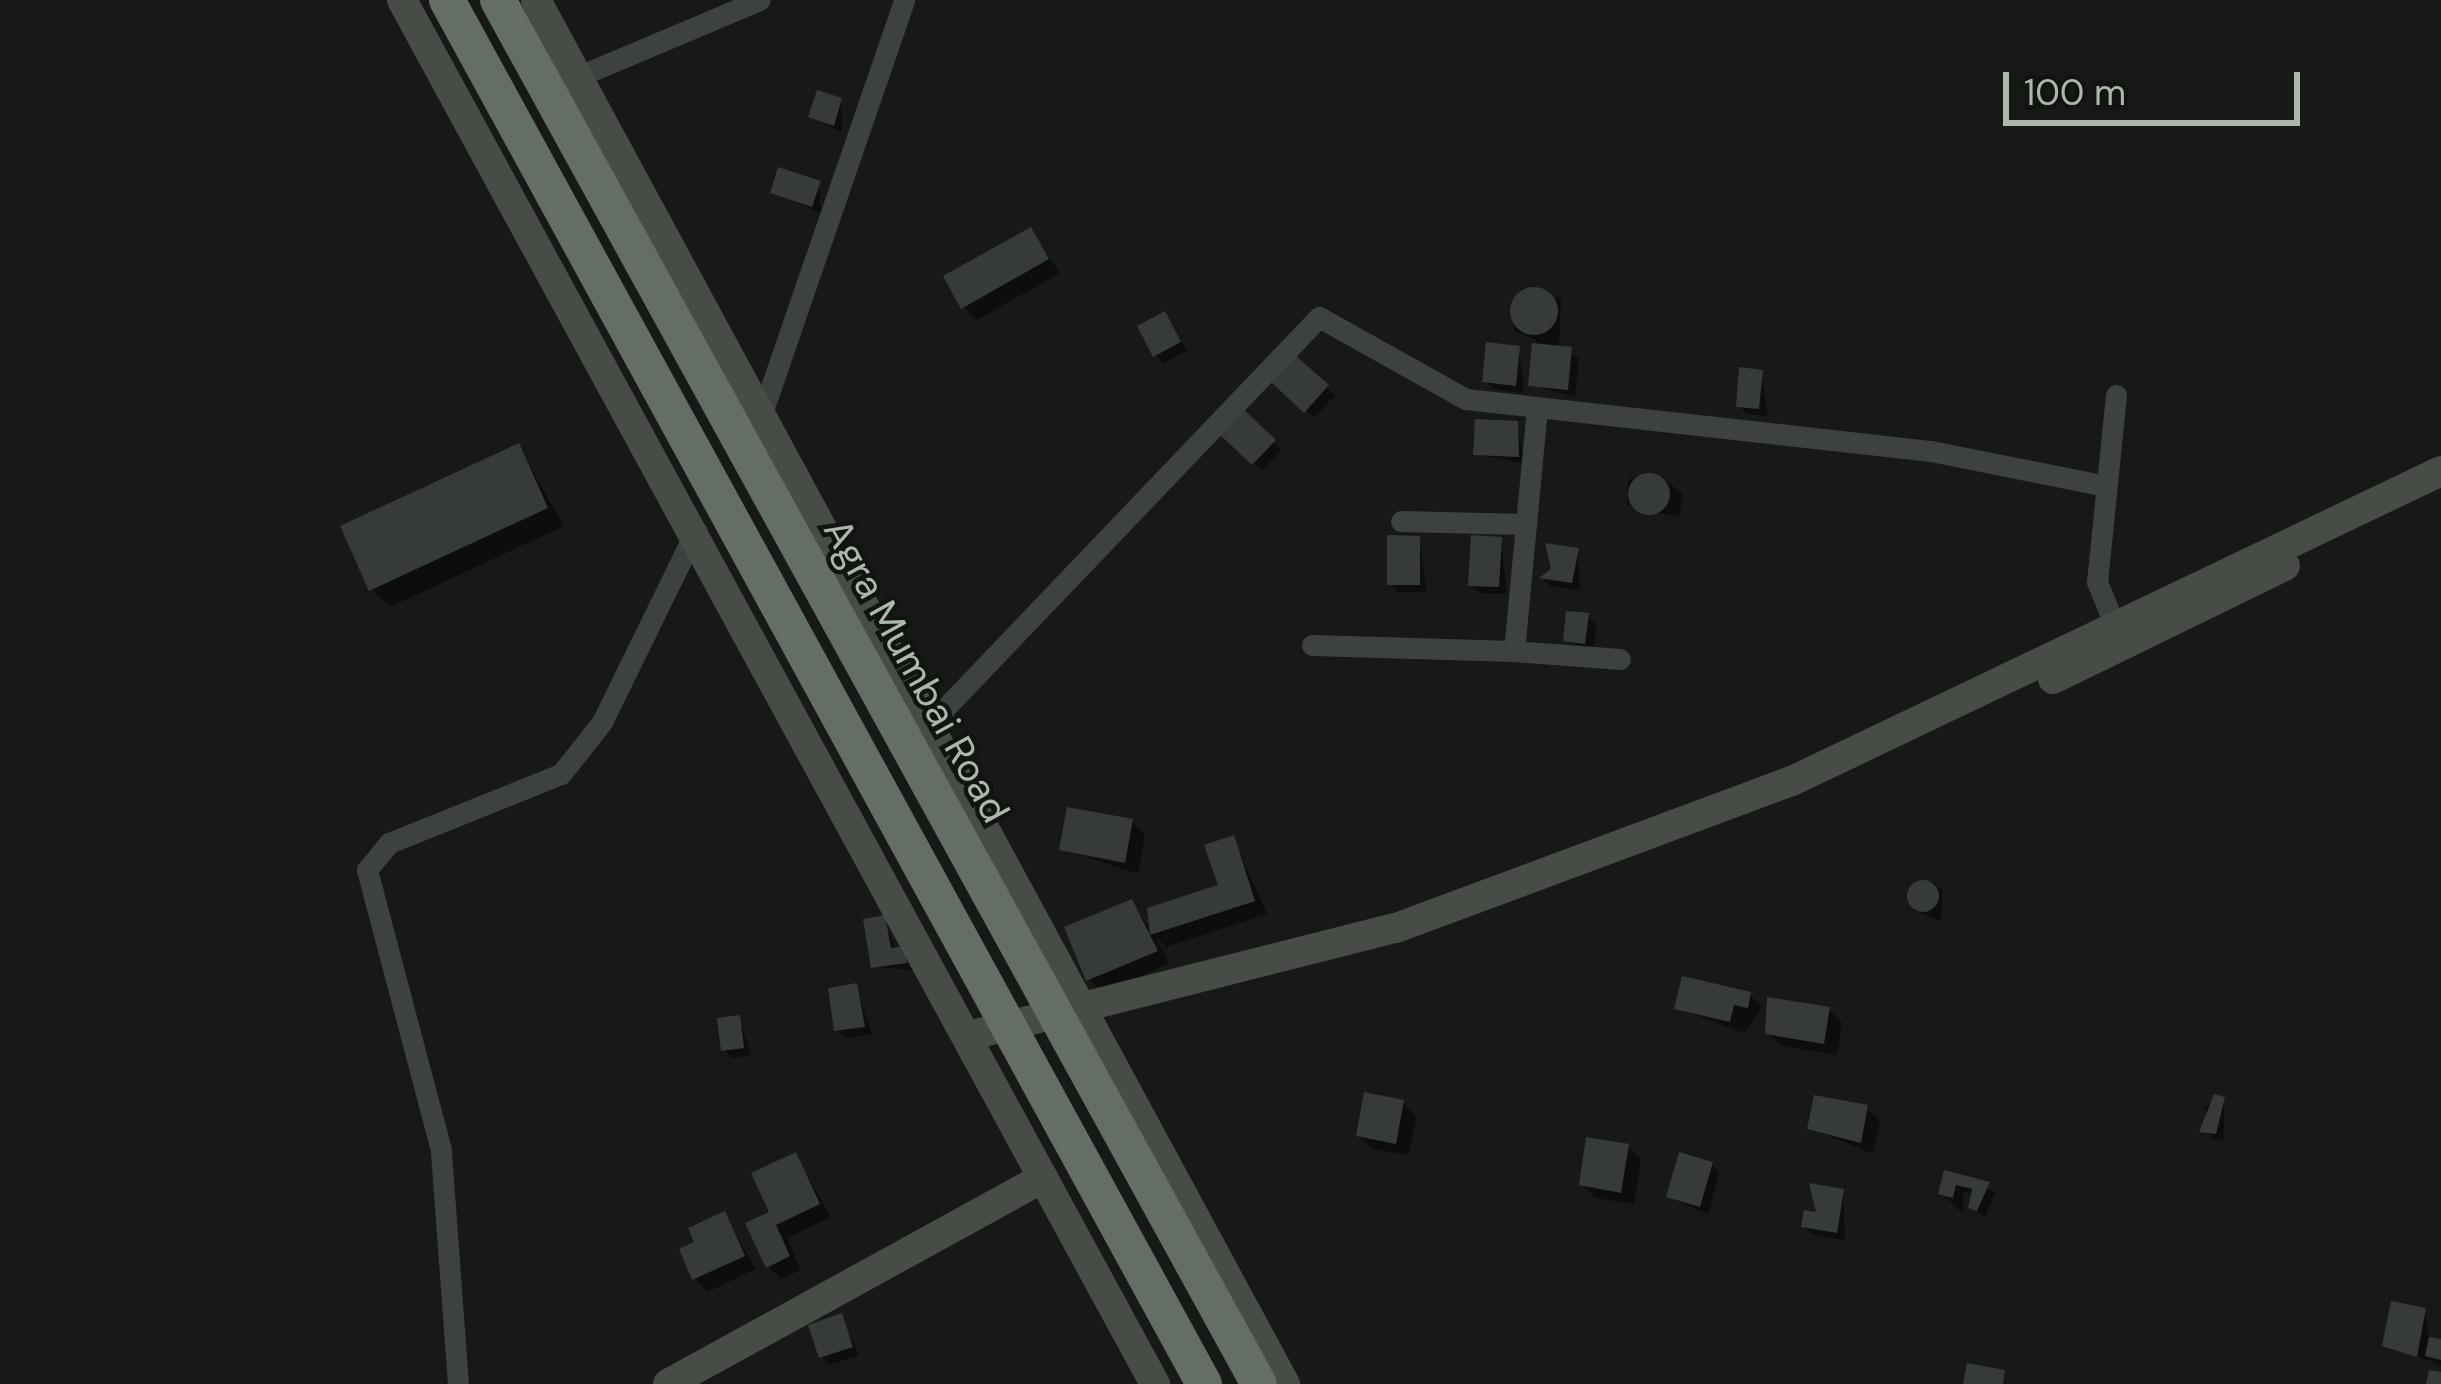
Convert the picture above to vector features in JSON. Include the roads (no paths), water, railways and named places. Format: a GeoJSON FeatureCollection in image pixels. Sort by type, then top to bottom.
{"type":"FeatureCollection","features":[{"type":"Feature","properties":{"kind":"highway"},"geometry":{"type":"LineString","coordinates":[[447,0],[990,1041],[1204,1384]]}},
{"type":"Feature","properties":{"kind":"highway","name":"Agra Mumbai Road"},"geometry":{"type":"LineString","coordinates":[[498,0],[1074,1019],[1259,1384]]}},
{"type":"Feature","properties":{"kind":"street"},"geometry":{"type":"LineString","coordinates":[[402,0],[990,1041],[1043,1178],[1155,1384]]}},
{"type":"Feature","properties":{"kind":"street"},"geometry":{"type":"LineString","coordinates":[[536,0],[927,727],[1074,1019],[1285,1384]]}},
{"type":"Feature","properties":{"kind":"street"},"geometry":{"type":"LineString","coordinates":[[577,77],[759,0]]}},
{"type":"Feature","properties":{"kind":"street"},"geometry":{"type":"LineString","coordinates":[[759,421],[904,0]]}},
{"type":"Feature","properties":{"kind":"street"},"geometry":{"type":"LineString","coordinates":[[927,727],[1319,316],[1334,316],[1438,392],[1537,408],[1931,451],[2101,485]]}},
{"type":"Feature","properties":{"kind":"street"},"geometry":{"type":"LineString","coordinates":[[2116,395],[2101,485],[2097,582],[2116,626]]}},
{"type":"Feature","properties":{"kind":"street"},"geometry":{"type":"LineString","coordinates":[[1514,651],[1537,408]]}},
{"type":"Feature","properties":{"kind":"street"},"geometry":{"type":"LineString","coordinates":[[990,1041],[1396,928],[1792,781],[2441,471]]}},
{"type":"Feature","properties":{"kind":"street"},"geometry":{"type":"LineString","coordinates":[[1074,1019],[1397,944],[1795,802],[2441,490]]}},
{"type":"Feature","properties":{"kind":"street"},"geometry":{"type":"LineString","coordinates":[[1400,521],[1526,524]]}},
{"type":"Feature","properties":{"kind":"street"},"geometry":{"type":"LineString","coordinates":[[458,1384],[444,1307],[441,1150],[367,870],[389,843],[561,774],[602,722],[698,526]]}},
{"type":"Feature","properties":{"kind":"street"},"geometry":{"type":"LineString","coordinates":[[1312,645],[1620,659]]}},
{"type":"Feature","properties":{"kind":"street"},"geometry":{"type":"LineString","coordinates":[[668,1384],[1043,1178]]}}]}
